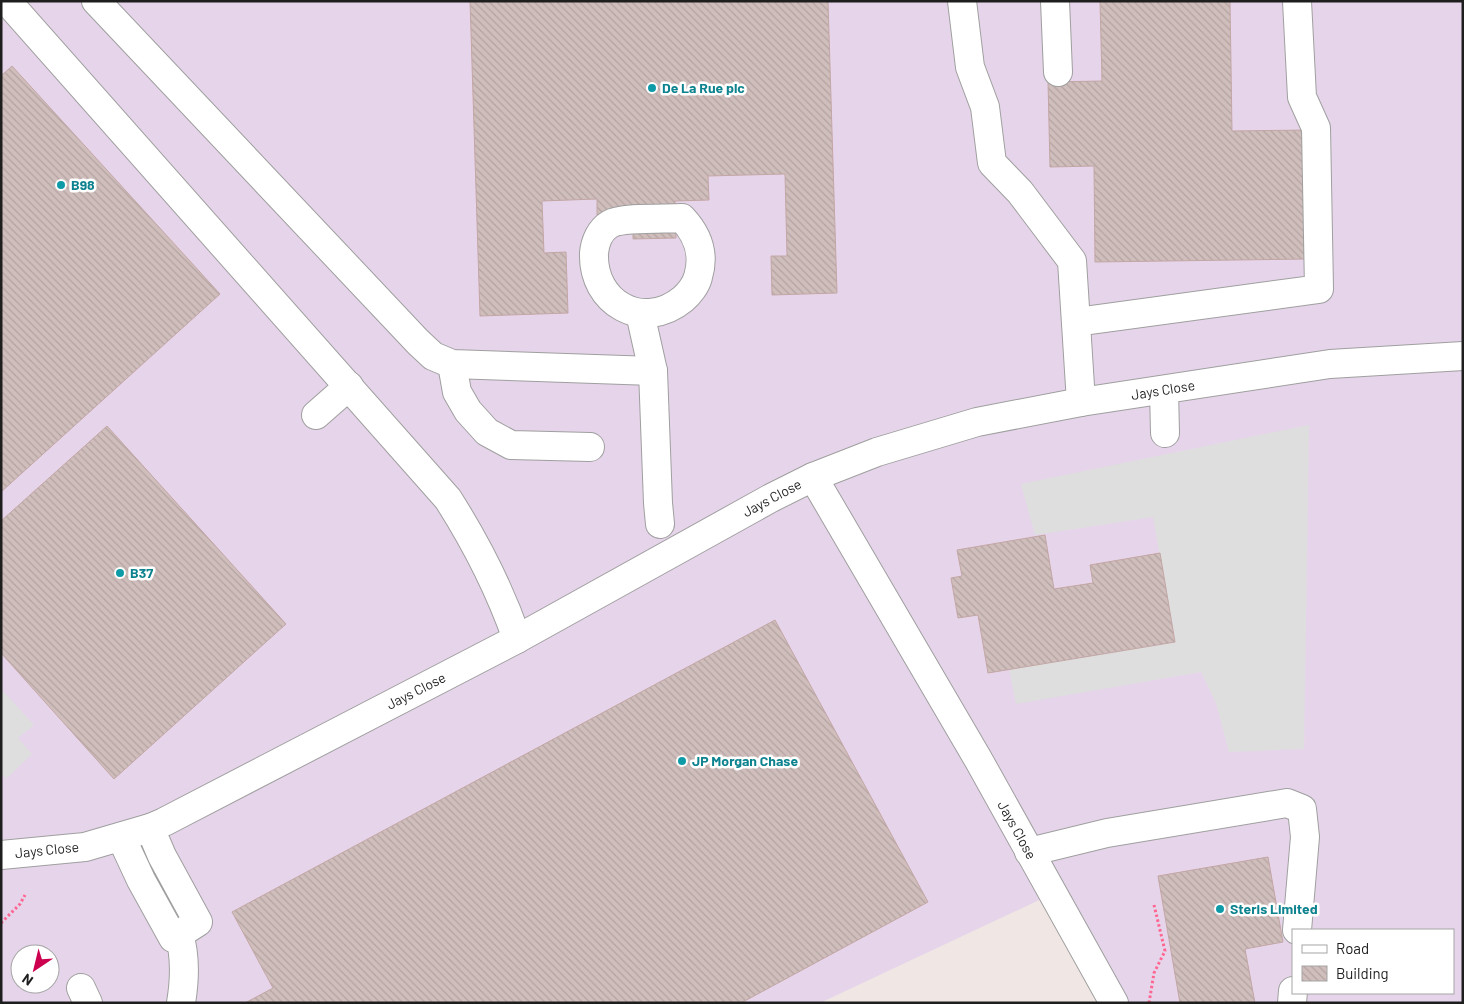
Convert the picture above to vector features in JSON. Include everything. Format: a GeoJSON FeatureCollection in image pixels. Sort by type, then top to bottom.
{"type":"FeatureCollection","features":[{"type":"Feature","properties":{"kind":"street"},"geometry":{"type":"LineString","coordinates":[[7,1],[448,498],[472,537],[506,606],[517,639]]}},
{"type":"Feature","properties":{"kind":"street"},"geometry":{"type":"LineString","coordinates":[[96,1],[433,356],[452,364],[653,371]]}},
{"type":"Feature","properties":{"kind":"street"},"geometry":{"type":"LineString","coordinates":[[962,1],[970,67],[985,107],[992,163],[1020,192],[1072,261],[1081,402]]}},
{"type":"Feature","properties":{"kind":"street"},"geometry":{"type":"LineString","coordinates":[[1055,1],[1058,72]]}},
{"type":"Feature","properties":{"kind":"street"},"geometry":{"type":"LineString","coordinates":[[1076,322],[1319,289],[1316,128],[1302,97],[1297,1]]}},
{"type":"Feature","properties":{"kind":"street"},"geometry":{"type":"LineString","coordinates":[[640,313],[653,371],[660,524]]}},
{"type":"Feature","properties":{"kind":"street","name":"Jays Close"},"geometry":{"type":"LineString","coordinates":[[1,855],[85,847],[150,828],[517,639],[771,498],[813,477],[877,452],[977,422],[1081,402],[1330,364],[1463,356]]}},
{"type":"Feature","properties":{"kind":"street"},"geometry":{"type":"LineString","coordinates":[[452,364],[458,392],[468,411],[487,432],[511,445],[590,447]]}},
{"type":"Feature","properties":{"kind":"street"},"geometry":{"type":"LineString","coordinates":[[316,415],[348,386]]}},
{"type":"Feature","properties":{"kind":"street"},"geometry":{"type":"LineString","coordinates":[[1164,390],[1165,433]]}},
{"type":"Feature","properties":{"kind":"street","name":"Jays Close"},"geometry":{"type":"LineString","coordinates":[[813,477],[978,759],[1114,1003]]}},
{"type":"Feature","properties":{"kind":"street"},"geometry":{"type":"LineString","coordinates":[[1030,852],[1107,833],[1287,803],[1302,809],[1305,837],[1298,929]]}},
{"type":"Feature","properties":{"kind":"street"},"geometry":{"type":"LineString","coordinates":[[121,837],[141,880],[173,938],[198,922],[162,856],[150,828]]}},
{"type":"Feature","properties":{"kind":"street"},"geometry":{"type":"LineString","coordinates":[[178,934],[184,951],[185,963],[181,1003]]}},
{"type":"Feature","properties":{"kind":"path"},"geometry":{"type":"LineString","coordinates":[[1,923],[20,904],[25,895]]}},
{"type":"Feature","properties":{"kind":"path"},"geometry":{"type":"LineString","coordinates":[[1149,1003],[1154,973],[1166,950],[1154,905]]}},
{"type":"Feature","properties":{"kind":"shaded area"},"geometry":{"type":"Polygon","coordinates":[[[1,1],[1463,1],[1463,1003],[1114,1003],[1063,889],[820,1003],[1,1003],[1,1]]]}},
{"type":"Feature","properties":{"kind":"shaded area"},"geometry":{"type":"Polygon","coordinates":[[[1309,425],[1304,749],[1229,752],[1216,703],[1201,672],[1016,704],[1008,663],[1174,638],[1153,517],[1035,535],[1021,484],[1309,425]]]}},
{"type":"Feature","properties":{"kind":"shaded area"},"geometry":{"type":"Polygon","coordinates":[[[1,689],[34,725],[18,738],[32,754],[6,779],[1,773],[1,689]]]}},
{"type":"Feature","properties":{"kind":"building","name":"De La Rue plc"},"geometry":{"type":"Polygon","coordinates":[[[470,1],[828,1],[837,293],[772,295],[771,256],[787,256],[785,174],[708,176],[709,200],[675,201],[676,238],[633,239],[633,214],[597,215],[597,199],[542,201],[544,253],[566,252],[568,313],[480,316],[470,1]]]}},
{"type":"Feature","properties":{"kind":"building"},"geometry":{"type":"Polygon","coordinates":[[[1100,1],[1230,1],[1232,131],[1306,130],[1308,259],[1095,262],[1094,166],[1050,167],[1048,82],[1102,81],[1100,1]]]}},
{"type":"Feature","properties":{"kind":"building","name":"B98"},"geometry":{"type":"Polygon","coordinates":[[[12,66],[220,294],[1,492],[1,76],[12,66]]]}},
{"type":"Feature","properties":{"kind":"building","name":"B37"},"geometry":{"type":"Polygon","coordinates":[[[107,426],[286,624],[114,779],[1,653],[1,521],[107,426]]]}},
{"type":"Feature","properties":{"kind":"building"},"geometry":{"type":"Polygon","coordinates":[[[1045,535],[1054,589],[1093,583],[1090,565],[1160,553],[1175,642],[988,673],[978,615],[958,618],[951,578],[962,576],[957,550],[1045,535]]]}},
{"type":"Feature","properties":{"kind":"building","name":"JP Morgan Chase"},"geometry":{"type":"Polygon","coordinates":[[[775,620],[928,902],[741,1003],[245,1003],[273,988],[232,912],[775,620]]]}},
{"type":"Feature","properties":{"kind":"building","name":"Steris Limited"},"geometry":{"type":"Polygon","coordinates":[[[1268,857],[1283,942],[1245,949],[1255,1003],[1180,1003],[1158,876],[1268,857]]]}},
{"type":"Feature","properties":{"kind":"place","name":"De La Rue plc"},"geometry":{"type":"Point","coordinates":[652,88]}},
{"type":"Feature","properties":{"kind":"place","name":"B98"},"geometry":{"type":"Point","coordinates":[61,185]}},
{"type":"Feature","properties":{"kind":"place","name":"B37"},"geometry":{"type":"Point","coordinates":[120,573]}},
{"type":"Feature","properties":{"kind":"place","name":"JP Morgan Chase"},"geometry":{"type":"Point","coordinates":[682,761]}},
{"type":"Feature","properties":{"kind":"place","name":"Steris Limited"},"geometry":{"type":"Point","coordinates":[1220,909]}}]}
